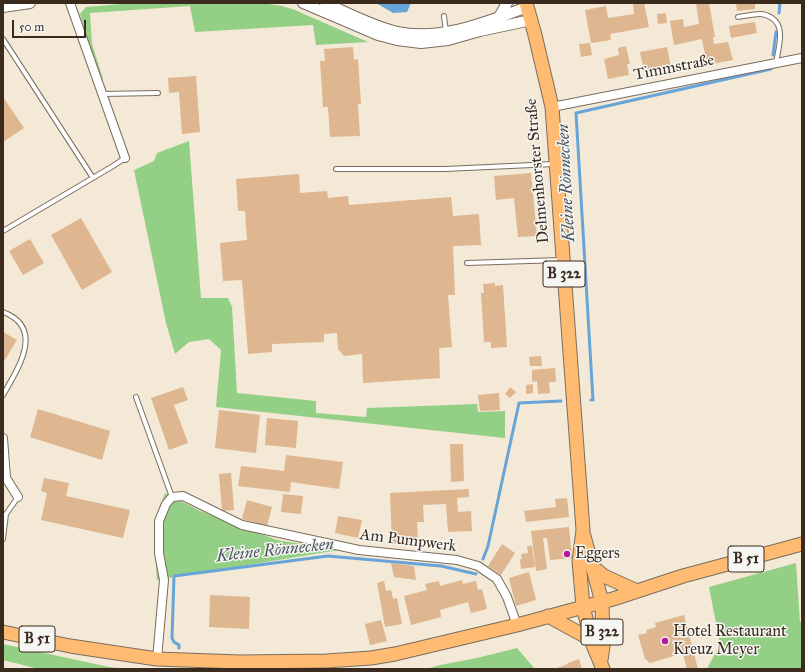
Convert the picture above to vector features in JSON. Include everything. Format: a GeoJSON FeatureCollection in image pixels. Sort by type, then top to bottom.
{"type":"FeatureCollection","features":[{"type":"Feature","properties":{"kind":"main road","name":"Delmenhorster Straße"},"geometry":{"type":"LineString","coordinates":[[527,5],[552,107],[583,530],[580,561],[584,607],[592,640],[602,666]]}},
{"type":"Feature","properties":{"kind":"main road","name":"Delmenhorster Straße"},"geometry":{"type":"LineString","coordinates":[[583,530],[602,602],[602,666]]}},
{"type":"Feature","properties":{"kind":"main road","name":"B 51"},"geometry":{"type":"LineString","coordinates":[[3,632],[70,646],[157,660],[248,662],[326,661],[370,658],[395,654],[517,625],[602,602],[683,576],[802,544]]}},
{"type":"Feature","properties":{"kind":"main road"},"geometry":{"type":"LineString","coordinates":[[593,567],[604,576],[637,591]]}},
{"type":"Feature","properties":{"kind":"main road"},"geometry":{"type":"LineString","coordinates":[[548,616],[592,640]]}},
{"type":"Feature","properties":{"kind":"street"},"geometry":{"type":"LineString","coordinates":[[3,7],[30,3]]}},
{"type":"Feature","properties":{"kind":"street"},"geometry":{"type":"LineString","coordinates":[[70,3],[125,158]]}},
{"type":"Feature","properties":{"kind":"street"},"geometry":{"type":"LineString","coordinates":[[303,3],[378,35],[397,40],[421,43],[447,36],[527,5]]}},
{"type":"Feature","properties":{"kind":"street"},"geometry":{"type":"LineString","coordinates":[[325,3],[374,25],[397,32],[447,36],[480,31],[531,20]]}},
{"type":"Feature","properties":{"kind":"street"},"geometry":{"type":"LineString","coordinates":[[499,17],[507,3]]}},
{"type":"Feature","properties":{"kind":"street","name":"Timmstraße"},"geometry":{"type":"LineString","coordinates":[[552,107],[802,58]]}},
{"type":"Feature","properties":{"kind":"street"},"geometry":{"type":"LineString","coordinates":[[3,438],[6,478],[18,497]]}},
{"type":"Feature","properties":{"kind":"street","name":"Am Pumpwerk"},"geometry":{"type":"LineString","coordinates":[[172,497],[183,496],[242,525],[359,550],[457,560],[478,566],[497,578],[507,597],[517,625]]}},
{"type":"Feature","properties":{"kind":"street"},"geometry":{"type":"LineString","coordinates":[[157,660],[164,580],[159,553],[159,521],[166,504],[172,497]]}},
{"type":"Feature","properties":{"kind":"lane"},"geometry":{"type":"LineString","coordinates":[[738,17],[762,14],[770,16],[778,24],[780,28],[780,36],[776,63]]}},
{"type":"Feature","properties":{"kind":"lane"},"geometry":{"type":"LineString","coordinates":[[444,16],[447,36]]}},
{"type":"Feature","properties":{"kind":"lane"},"geometry":{"type":"LineString","coordinates":[[3,39],[93,178]]}},
{"type":"Feature","properties":{"kind":"lane"},"geometry":{"type":"LineString","coordinates":[[102,94],[158,92]]}},
{"type":"Feature","properties":{"kind":"lane"},"geometry":{"type":"LineString","coordinates":[[3,231],[125,158]]}},
{"type":"Feature","properties":{"kind":"lane"},"geometry":{"type":"LineString","coordinates":[[336,169],[445,169],[556,164]]}},
{"type":"Feature","properties":{"kind":"lane"},"geometry":{"type":"LineString","coordinates":[[467,263],[563,259]]}},
{"type":"Feature","properties":{"kind":"lane"},"geometry":{"type":"LineString","coordinates":[[3,312],[19,322],[26,334],[27,345],[22,359],[3,395]]}},
{"type":"Feature","properties":{"kind":"lane"},"geometry":{"type":"LineString","coordinates":[[136,397],[172,497]]}},
{"type":"Feature","properties":{"kind":"lane"},"geometry":{"type":"LineString","coordinates":[[3,539],[6,514],[18,497]]}},
{"type":"Feature","properties":{"kind":"green space"},"geometry":{"type":"Polygon","coordinates":[[[135,3],[262,3],[282,6],[295,10],[368,42],[316,45],[313,25],[195,32],[190,6],[90,13],[92,44],[103,79],[102,80],[80,14],[86,7],[135,3]]]}},
{"type":"Feature","properties":{"kind":"green space"},"geometry":{"type":"Polygon","coordinates":[[[189,141],[201,298],[228,298],[232,307],[237,393],[316,401],[316,413],[366,417],[367,408],[477,404],[478,412],[505,411],[505,438],[216,407],[221,350],[209,339],[189,342],[175,354],[166,323],[134,170],[154,161],[157,153],[189,141]]]}},
{"type":"Feature","properties":{"kind":"green space"},"geometry":{"type":"Polygon","coordinates":[[[165,493],[200,511],[277,540],[339,550],[157,580],[155,519],[165,493]]]}},
{"type":"Feature","properties":{"kind":"green space"},"geometry":{"type":"Polygon","coordinates":[[[796,563],[800,622],[802,622],[802,669],[707,669],[720,644],[709,587],[796,563]]]}},
{"type":"Feature","properties":{"kind":"green space"},"geometry":{"type":"Polygon","coordinates":[[[3,644],[109,667],[130,669],[39,669],[3,660],[3,644]]]}},
{"type":"Feature","properties":{"kind":"green space"},"geometry":{"type":"Polygon","coordinates":[[[517,648],[535,669],[426,669],[477,658],[517,648]]]}},
{"type":"Feature","properties":{"kind":"water"},"geometry":{"type":"Polygon","coordinates":[[[376,3],[411,3],[407,12],[393,13],[376,3]]]}},
{"type":"Feature","properties":{"kind":"building"},"geometry":{"type":"Polygon","coordinates":[[[633,3],[644,3],[649,27],[610,34],[611,40],[591,43],[585,10],[606,6],[608,18],[634,14],[633,3]]]}},
{"type":"Feature","properties":{"kind":"building"},"geometry":{"type":"Polygon","coordinates":[[[696,3],[709,3],[715,37],[713,37],[714,44],[728,42],[733,60],[707,65],[702,39],[674,45],[670,21],[683,19],[684,27],[699,24],[696,3]]]}},
{"type":"Feature","properties":{"kind":"building"},"geometry":{"type":"Polygon","coordinates":[[[736,3],[755,3],[755,9],[737,11],[736,3]]]}},
{"type":"Feature","properties":{"kind":"building"},"geometry":{"type":"Polygon","coordinates":[[[666,13],[667,23],[658,24],[657,14],[666,13]]]}},
{"type":"Feature","properties":{"kind":"building"},"geometry":{"type":"Polygon","coordinates":[[[755,22],[757,33],[731,38],[729,26],[755,22]]]}},
{"type":"Feature","properties":{"kind":"building"},"geometry":{"type":"Polygon","coordinates":[[[590,43],[592,55],[581,57],[579,44],[590,43]]]}},
{"type":"Feature","properties":{"kind":"building"},"geometry":{"type":"Polygon","coordinates":[[[626,46],[630,64],[627,64],[629,75],[608,79],[604,59],[619,55],[618,48],[626,46]]]}},
{"type":"Feature","properties":{"kind":"building"},"geometry":{"type":"Polygon","coordinates":[[[353,47],[354,60],[358,59],[361,104],[358,104],[360,136],[330,137],[328,107],[323,107],[320,61],[325,61],[324,49],[353,47]]]}},
{"type":"Feature","properties":{"kind":"building"},"geometry":{"type":"Polygon","coordinates":[[[667,47],[671,67],[644,71],[640,52],[667,47]]]}},
{"type":"Feature","properties":{"kind":"building"},"geometry":{"type":"Polygon","coordinates":[[[196,76],[200,132],[182,134],[179,92],[169,93],[168,78],[196,76]]]}},
{"type":"Feature","properties":{"kind":"building"},"geometry":{"type":"Polygon","coordinates":[[[3,97],[24,128],[3,142],[3,97]]]}},
{"type":"Feature","properties":{"kind":"building"},"geometry":{"type":"Polygon","coordinates":[[[531,173],[537,236],[518,237],[514,198],[496,200],[494,176],[531,173]]]}},
{"type":"Feature","properties":{"kind":"building"},"geometry":{"type":"Polygon","coordinates":[[[299,174],[300,193],[327,191],[328,198],[348,196],[349,205],[451,197],[453,216],[479,214],[481,245],[453,246],[455,295],[448,295],[452,347],[439,348],[440,378],[363,383],[362,354],[344,356],[338,349],[337,333],[324,334],[324,342],[272,344],[272,352],[248,354],[242,280],[223,281],[220,243],[247,240],[245,211],[238,211],[236,179],[299,174]]]}},
{"type":"Feature","properties":{"kind":"building"},"geometry":{"type":"Polygon","coordinates":[[[81,218],[112,272],[82,290],[51,235],[81,218]]]}},
{"type":"Feature","properties":{"kind":"building"},"geometry":{"type":"Polygon","coordinates":[[[30,239],[44,263],[23,275],[9,251],[30,239]]]}},
{"type":"Feature","properties":{"kind":"building"},"geometry":{"type":"Polygon","coordinates":[[[495,283],[495,286],[503,285],[507,347],[491,348],[491,342],[484,342],[481,293],[484,293],[483,284],[495,283]]]}},
{"type":"Feature","properties":{"kind":"building"},"geometry":{"type":"Polygon","coordinates":[[[3,332],[17,340],[3,363],[3,332]]]}},
{"type":"Feature","properties":{"kind":"building"},"geometry":{"type":"Polygon","coordinates":[[[541,356],[542,366],[530,366],[529,357],[541,356]]]}},
{"type":"Feature","properties":{"kind":"building"},"geometry":{"type":"Polygon","coordinates":[[[555,368],[556,382],[549,382],[550,393],[538,394],[537,381],[532,382],[532,370],[555,368]]]}},
{"type":"Feature","properties":{"kind":"building"},"geometry":{"type":"Polygon","coordinates":[[[533,384],[533,393],[526,394],[526,385],[533,384]]]}},
{"type":"Feature","properties":{"kind":"building"},"geometry":{"type":"Polygon","coordinates":[[[183,387],[188,400],[174,405],[188,443],[169,450],[151,398],[183,387]]]}},
{"type":"Feature","properties":{"kind":"building"},"geometry":{"type":"Polygon","coordinates":[[[510,387],[516,392],[510,398],[505,394],[510,387]]]}},
{"type":"Feature","properties":{"kind":"building"},"geometry":{"type":"Polygon","coordinates":[[[499,393],[500,410],[480,411],[478,395],[499,393]]]}},
{"type":"Feature","properties":{"kind":"building"},"geometry":{"type":"Polygon","coordinates":[[[38,409],[110,431],[102,460],[30,437],[38,409]]]}},
{"type":"Feature","properties":{"kind":"building"},"geometry":{"type":"Polygon","coordinates":[[[219,410],[260,415],[256,453],[215,448],[219,410]]]}},
{"type":"Feature","properties":{"kind":"building"},"geometry":{"type":"Polygon","coordinates":[[[267,418],[298,421],[296,448],[265,445],[267,418]]]}},
{"type":"Feature","properties":{"kind":"building"},"geometry":{"type":"Polygon","coordinates":[[[450,444],[463,444],[464,481],[451,482],[450,444]]]}},
{"type":"Feature","properties":{"kind":"building"},"geometry":{"type":"Polygon","coordinates":[[[286,455],[343,462],[339,489],[291,482],[290,492],[238,486],[241,466],[284,471],[286,455]]]}},
{"type":"Feature","properties":{"kind":"building"},"geometry":{"type":"Polygon","coordinates":[[[231,473],[234,510],[222,511],[219,474],[231,473]]]}},
{"type":"Feature","properties":{"kind":"building"},"geometry":{"type":"Polygon","coordinates":[[[44,478],[69,483],[66,496],[130,510],[123,538],[41,520],[47,493],[41,491],[44,478]]]}},
{"type":"Feature","properties":{"kind":"building"},"geometry":{"type":"Polygon","coordinates":[[[469,489],[469,497],[457,498],[458,512],[471,511],[472,531],[448,532],[446,504],[423,505],[424,522],[417,522],[418,542],[392,544],[390,493],[469,489]]]}},
{"type":"Feature","properties":{"kind":"building"},"geometry":{"type":"Polygon","coordinates":[[[283,494],[303,496],[301,514],[281,512],[283,494]]]}},
{"type":"Feature","properties":{"kind":"building"},"geometry":{"type":"Polygon","coordinates":[[[567,498],[569,517],[526,522],[524,511],[556,507],[555,499],[567,498]]]}},
{"type":"Feature","properties":{"kind":"building"},"geometry":{"type":"Polygon","coordinates":[[[247,500],[272,507],[267,526],[242,519],[247,500]]]}},
{"type":"Feature","properties":{"kind":"building"},"geometry":{"type":"Polygon","coordinates":[[[338,516],[362,520],[358,538],[335,533],[338,516]]]}},
{"type":"Feature","properties":{"kind":"building"},"geometry":{"type":"Polygon","coordinates":[[[569,527],[572,558],[550,560],[547,538],[543,538],[547,569],[536,571],[531,531],[569,527]]]}},
{"type":"Feature","properties":{"kind":"building"},"geometry":{"type":"Polygon","coordinates":[[[502,544],[515,553],[501,575],[488,566],[502,544]]]}},
{"type":"Feature","properties":{"kind":"building"},"geometry":{"type":"Polygon","coordinates":[[[527,546],[532,546],[535,567],[521,569],[521,554],[528,553],[527,546]]]}},
{"type":"Feature","properties":{"kind":"building"},"geometry":{"type":"Polygon","coordinates":[[[391,563],[414,566],[416,580],[394,577],[391,563]]]}},
{"type":"Feature","properties":{"kind":"building"},"geometry":{"type":"Polygon","coordinates":[[[529,572],[536,600],[516,606],[509,578],[529,572]]]}},
{"type":"Feature","properties":{"kind":"building"},"geometry":{"type":"Polygon","coordinates":[[[462,580],[463,584],[476,581],[478,590],[482,589],[487,609],[471,613],[468,602],[440,610],[441,617],[411,625],[404,596],[427,590],[425,584],[439,581],[440,586],[462,580]]]}},
{"type":"Feature","properties":{"kind":"building"},"geometry":{"type":"Polygon","coordinates":[[[384,581],[386,591],[391,590],[393,599],[397,598],[402,624],[385,627],[377,583],[384,581]]]}},
{"type":"Feature","properties":{"kind":"building"},"geometry":{"type":"Polygon","coordinates":[[[210,595],[250,597],[249,629],[209,627],[210,595]]]}},
{"type":"Feature","properties":{"kind":"building","name":"Hotel Restaurant Kreuz Meyer"},"geometry":{"type":"Polygon","coordinates":[[[684,615],[698,669],[687,669],[681,647],[675,649],[677,655],[650,663],[645,659],[638,635],[647,633],[646,630],[656,627],[655,623],[684,615]]]}},
{"type":"Feature","properties":{"kind":"building"},"geometry":{"type":"Polygon","coordinates":[[[381,620],[387,641],[370,645],[365,624],[381,620]]]}},
{"type":"Feature","properties":{"kind":"building"},"geometry":{"type":"Polygon","coordinates":[[[579,659],[582,669],[554,669],[568,664],[579,659]]]}},
{"type":"Feature","properties":{"kind":"waterway","name":"Kleine Rönnecken"},"geometry":{"type":"LineString","coordinates":[[779,13],[780,3]]}},
{"type":"Feature","properties":{"kind":"waterway"},"geometry":{"type":"LineString","coordinates":[[773,55],[776,32]]}},
{"type":"Feature","properties":{"kind":"waterway","name":"Kleine Rönnecken"},"geometry":{"type":"LineString","coordinates":[[591,400],[593,400],[576,113],[771,69]]}},
{"type":"Feature","properties":{"kind":"waterway","name":"Kleine Rönnecken"},"geometry":{"type":"LineString","coordinates":[[483,559],[488,546],[519,403],[561,401]]}},
{"type":"Feature","properties":{"kind":"waterway","name":"Kleine Rönnecken"},"geometry":{"type":"LineString","coordinates":[[179,648],[179,645],[174,642],[172,638],[174,576],[328,556],[441,566],[476,574]]}},
{"type":"Feature","properties":{"kind":"place","name":"Eggers"},"geometry":{"type":"Point","coordinates":[567,554]}},
{"type":"Feature","properties":{"kind":"place","name":"Hotel Restaurant Kreuz Meyer"},"geometry":{"type":"Point","coordinates":[665,641]}}]}
